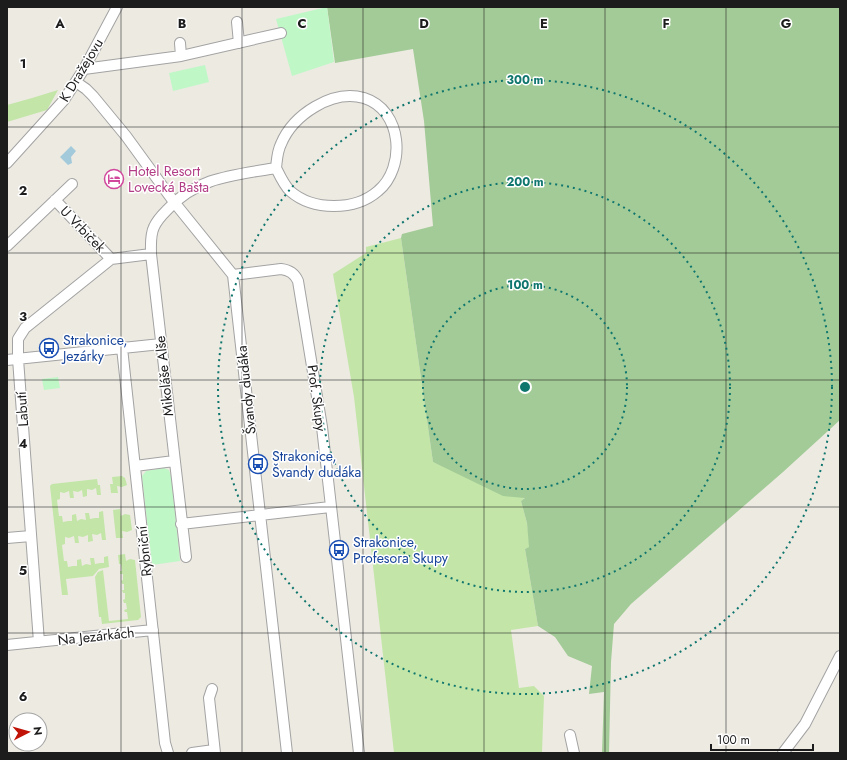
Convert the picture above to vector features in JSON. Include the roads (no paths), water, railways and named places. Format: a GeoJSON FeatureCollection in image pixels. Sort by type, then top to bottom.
{"type":"FeatureCollection","features":[{"type":"Feature","properties":{"kind":"street","name":"K Dražejovu"},"geometry":{"type":"LineString","coordinates":[[7,163],[55,111],[76,82],[116,7]]}},
{"type":"Feature","properties":{"kind":"street"},"geometry":{"type":"LineString","coordinates":[[237,22],[239,44]]}},
{"type":"Feature","properties":{"kind":"street"},"geometry":{"type":"LineString","coordinates":[[84,69],[181,56],[239,44],[281,33]]}},
{"type":"Feature","properties":{"kind":"street"},"geometry":{"type":"LineString","coordinates":[[180,44],[181,56]]}},
{"type":"Feature","properties":{"kind":"street"},"geometry":{"type":"LineString","coordinates":[[76,82],[93,96],[126,136],[174,202],[233,275]]}},
{"type":"Feature","properties":{"kind":"street"},"geometry":{"type":"LineString","coordinates":[[336,98],[363,98],[373,101],[385,112],[392,122],[397,140],[395,159],[386,182],[378,191],[355,204],[334,206],[312,202],[302,198],[290,191],[282,181],[276,168],[277,155],[289,130],[309,110],[318,105],[336,98]]}},
{"type":"Feature","properties":{"kind":"street","name":"Mikoláše Alše"},"geometry":{"type":"LineString","coordinates":[[186,557],[161,344],[151,237],[156,222],[174,202],[197,186],[215,179],[276,168]]}},
{"type":"Feature","properties":{"kind":"street"},"geometry":{"type":"LineString","coordinates":[[7,246],[72,184]]}},
{"type":"Feature","properties":{"kind":"street","name":"U Vrbiček"},"geometry":{"type":"LineString","coordinates":[[55,200],[111,258]]}},
{"type":"Feature","properties":{"kind":"street"},"geometry":{"type":"LineString","coordinates":[[111,258],[152,254]]}},
{"type":"Feature","properties":{"kind":"street","name":"Labutí"},"geometry":{"type":"LineString","coordinates":[[39,642],[18,359],[18,338],[25,328],[111,258]]}},
{"type":"Feature","properties":{"kind":"street","name":"Prof. Skupy"},"geometry":{"type":"LineString","coordinates":[[233,275],[281,268],[293,273],[298,281],[322,427],[359,753]]}},
{"type":"Feature","properties":{"kind":"street","name":"Švandy dudáka"},"geometry":{"type":"LineString","coordinates":[[233,275],[259,516],[287,753]]}},
{"type":"Feature","properties":{"kind":"street"},"geometry":{"type":"LineString","coordinates":[[7,360],[161,344]]}},
{"type":"Feature","properties":{"kind":"street","name":"Rybniční"},"geometry":{"type":"LineString","coordinates":[[122,348],[165,743],[168,753]]}},
{"type":"Feature","properties":{"kind":"street"},"geometry":{"type":"LineString","coordinates":[[135,466],[174,462]]}},
{"type":"Feature","properties":{"kind":"street"},"geometry":{"type":"LineString","coordinates":[[182,524],[330,507]]}},
{"type":"Feature","properties":{"kind":"street"},"geometry":{"type":"LineString","coordinates":[[7,538],[31,536]]}},
{"type":"Feature","properties":{"kind":"street","name":"Na Jezárkách"},"geometry":{"type":"LineString","coordinates":[[7,645],[153,630]]}},
{"type":"Feature","properties":{"kind":"street"},"geometry":{"type":"LineString","coordinates":[[783,753],[805,724],[840,656]]}},
{"type":"Feature","properties":{"kind":"street"},"geometry":{"type":"LineString","coordinates":[[192,753],[214,752],[209,698],[212,689]]}},
{"type":"Feature","properties":{"kind":"street"},"geometry":{"type":"LineString","coordinates":[[570,735],[574,753]]}},
{"type":"Feature","properties":{"kind":"water"},"geometry":{"type":"Polygon","coordinates":[[[71,146],[76,151],[71,157],[72,163],[68,165],[60,157],[71,146]]]}},
{"type":"Feature","properties":{"kind":"place","name":"Hotel Resort Lovecká Bašta"},"geometry":{"type":"Point","coordinates":[114,179]}},
{"type":"Feature","properties":{"kind":"place","name":"Strakonice, Jezárky"},"geometry":{"type":"Point","coordinates":[49,348]}},
{"type":"Feature","properties":{"kind":"place","name":"Strakonice, Švandy dudáka"},"geometry":{"type":"Point","coordinates":[258,464]}},
{"type":"Feature","properties":{"kind":"place","name":"Strakonice, Profesora Skupy"},"geometry":{"type":"Point","coordinates":[339,550]}}]}
